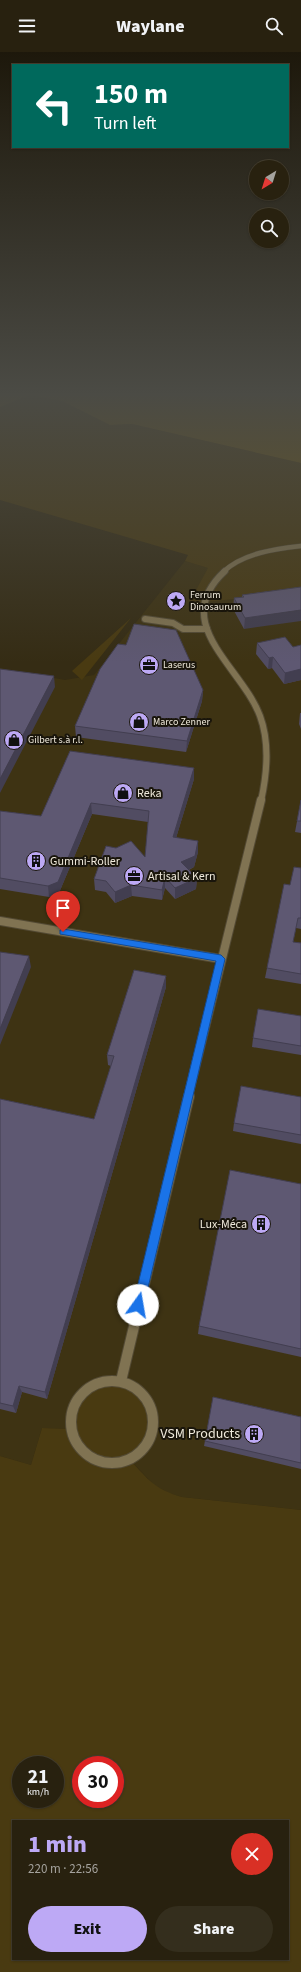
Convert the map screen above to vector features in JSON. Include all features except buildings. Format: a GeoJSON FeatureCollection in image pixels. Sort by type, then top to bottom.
{"type":"FeatureCollection","features":[{"type":"Feature","properties":{"kind":"street"},"geometry":{"type":"LineString","coordinates":[[121,1381],[221,959],[264,787],[267,758],[264,729],[257,707],[209,636],[204,616],[204,597],[213,580],[232,565],[258,554],[301,546]]}},
{"type":"Feature","properties":{"kind":"street"},"geometry":{"type":"LineString","coordinates":[[145,619],[173,623],[183,628],[207,629]]}},
{"type":"Feature","properties":{"kind":"street"},"geometry":{"type":"LineString","coordinates":[[0,921],[221,959]]}},
{"type":"Feature","properties":{"kind":"street"},"geometry":{"type":"LineString","coordinates":[[106,1380],[121,1381],[131,1384],[141,1391],[148,1402],[152,1414],[152,1428],[148,1441],[140,1452],[130,1460],[118,1464],[105,1464],[93,1460],[83,1452],[76,1442],[73,1429],[73,1415],[81,1398],[95,1384],[106,1380]]}},
{"type":"Feature","properties":{"kind":"shaded area"},"geometry":{"type":"Polygon","coordinates":[[[0,484],[301,484],[301,591],[189,603],[208,568],[185,561],[188,555],[0,500],[0,484]]]}},
{"type":"Feature","properties":{"kind":"shaded area"},"geometry":{"type":"Polygon","coordinates":[[[185,561],[209,568],[190,603],[301,590],[301,1510],[182,1497],[164,1492],[154,1485],[130,1460],[140,1452],[152,1414],[148,1402],[141,1391],[131,1384],[121,1381],[73,1415],[73,1429],[42,1428],[31,1465],[0,1456],[0,668],[65,680],[94,675],[185,561]]]}},
{"type":"Feature","properties":{"kind":"shaded area"},"geometry":{"type":"Polygon","coordinates":[[[131,618],[82,680],[72,671],[131,618]]]}},
{"type":"Feature","properties":{"kind":"shaded area"},"geometry":{"type":"Polygon","coordinates":[[[106,1380],[118,1380],[138,1388],[148,1400],[152,1416],[149,1440],[141,1451],[130,1460],[147,1478],[165,1491],[182,1497],[301,1510],[301,1972],[0,1972],[0,1456],[31,1465],[42,1428],[72,1429],[74,1412],[80,1398],[90,1388],[106,1380]]]}},
{"type":"Feature","properties":{"kind":"place","name":"Ferrum Dinosaurum"},"geometry":{"type":"Point","coordinates":[176,601]}},
{"type":"Feature","properties":{"kind":"place","name":"Laserus"},"geometry":{"type":"Point","coordinates":[149,665]}},
{"type":"Feature","properties":{"kind":"place","name":"Marco Zenner"},"geometry":{"type":"Point","coordinates":[139,722]}},
{"type":"Feature","properties":{"kind":"place","name":"Gilbert s.à r.l."},"geometry":{"type":"Point","coordinates":[14,740]}},
{"type":"Feature","properties":{"kind":"place","name":"Reka"},"geometry":{"type":"Point","coordinates":[123,793]}},
{"type":"Feature","properties":{"kind":"place","name":"Gummi-Roller"},"geometry":{"type":"Point","coordinates":[36,861]}},
{"type":"Feature","properties":{"kind":"place","name":"Artisal & Kern"},"geometry":{"type":"Point","coordinates":[134,876]}},
{"type":"Feature","properties":{"kind":"place","name":"Lux-Méca"},"geometry":{"type":"Point","coordinates":[261,1224]}},
{"type":"Feature","properties":{"kind":"place","name":"VSM Products"},"geometry":{"type":"Point","coordinates":[254,1434]}},
{"type":"Feature","properties":{"kind":"route"},"geometry":{"type":"LineString","coordinates":[[63,932],[221,959],[138,1305]]}}]}
